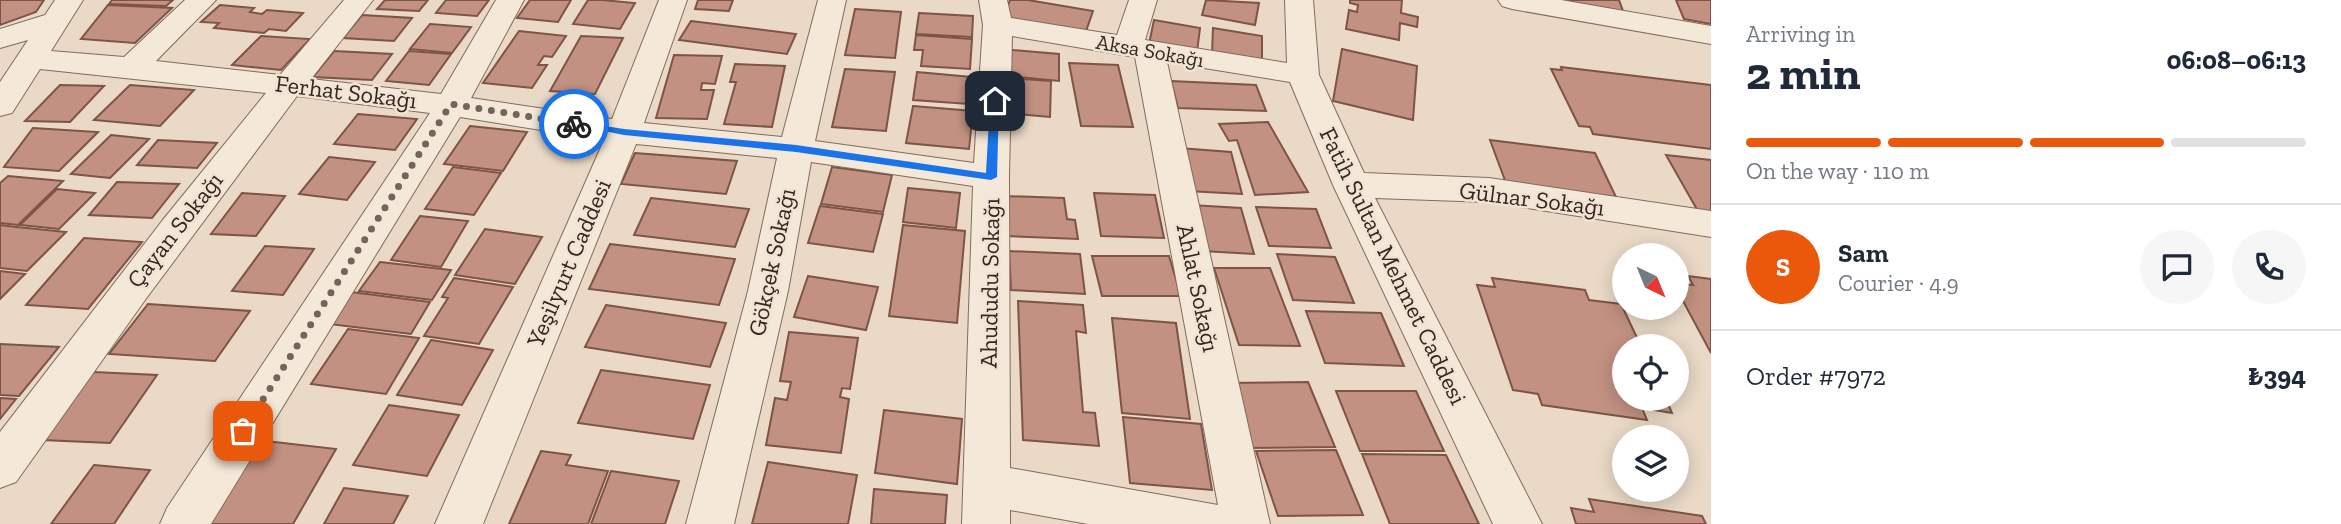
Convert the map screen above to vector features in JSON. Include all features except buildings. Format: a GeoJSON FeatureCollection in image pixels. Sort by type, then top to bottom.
{"type":"FeatureCollection","features":[{"type":"Feature","properties":{"kind":"street"},"geometry":{"type":"LineString","coordinates":[[131,66],[202,0]]}},
{"type":"Feature","properties":{"kind":"street","name":"Çayan Sokağı"},"geometry":{"type":"LineString","coordinates":[[0,468],[139,275],[288,85],[359,0]]}},
{"type":"Feature","properties":{"kind":"street"},"geometry":{"type":"LineString","coordinates":[[184,524],[451,104],[510,0]]}},
{"type":"Feature","properties":{"kind":"street","name":"Yeşilyurt Caddesi"},"geometry":{"type":"LineString","coordinates":[[459,524],[624,132],[673,0]]}},
{"type":"Feature","properties":{"kind":"street","name":"Gökçek Sokağı"},"geometry":{"type":"LineString","coordinates":[[710,524],[768,291],[796,149],[832,0]]}},
{"type":"Feature","properties":{"kind":"street","name":"Ahlat Sokağı"},"geometry":{"type":"LineString","coordinates":[[1143,0],[1138,49],[1246,524]]}},
{"type":"Feature","properties":{"kind":"street","name":"Fatih Sultan Mehmet Caddesi"},"geometry":{"type":"LineString","coordinates":[[1299,0],[1303,75],[1351,185],[1518,524]]}},
{"type":"Feature","properties":{"kind":"street"},"geometry":{"type":"LineString","coordinates":[[1513,0],[1711,35]]}},
{"type":"Feature","properties":{"kind":"street"},"geometry":{"type":"LineString","coordinates":[[0,39],[62,10]]}},
{"type":"Feature","properties":{"kind":"street"},"geometry":{"type":"LineString","coordinates":[[0,106],[33,59],[62,10]]}},
{"type":"Feature","properties":{"kind":"street","name":"Aksa Sokağı"},"geometry":{"type":"LineString","coordinates":[[995,12],[1138,49],[1303,75]]}},
{"type":"Feature","properties":{"kind":"street","name":"Ahududu Sokağı"},"geometry":{"type":"LineString","coordinates":[[987,504],[995,12]]}},
{"type":"Feature","properties":{"kind":"street","name":"Ferhat Sokağı"},"geometry":{"type":"LineString","coordinates":[[33,59],[131,66],[451,104],[624,132],[796,149],[991,177]]}},
{"type":"Feature","properties":{"kind":"street","name":"Gülnar Sokağı"},"geometry":{"type":"LineString","coordinates":[[1351,185],[1489,190],[1711,224]]}},
{"type":"Feature","properties":{"kind":"street"},"geometry":{"type":"LineString","coordinates":[[987,504],[1209,524]]}},
{"type":"Feature","properties":{"kind":"way so far"},"geometry":{"type":"LineString","coordinates":[[243,431],[451,104],[574,124]]}},
{"type":"Feature","properties":{"kind":"route"},"geometry":{"type":"LineString","coordinates":[[574,124],[624,132],[796,149],[991,177],[995,101]]}}]}
